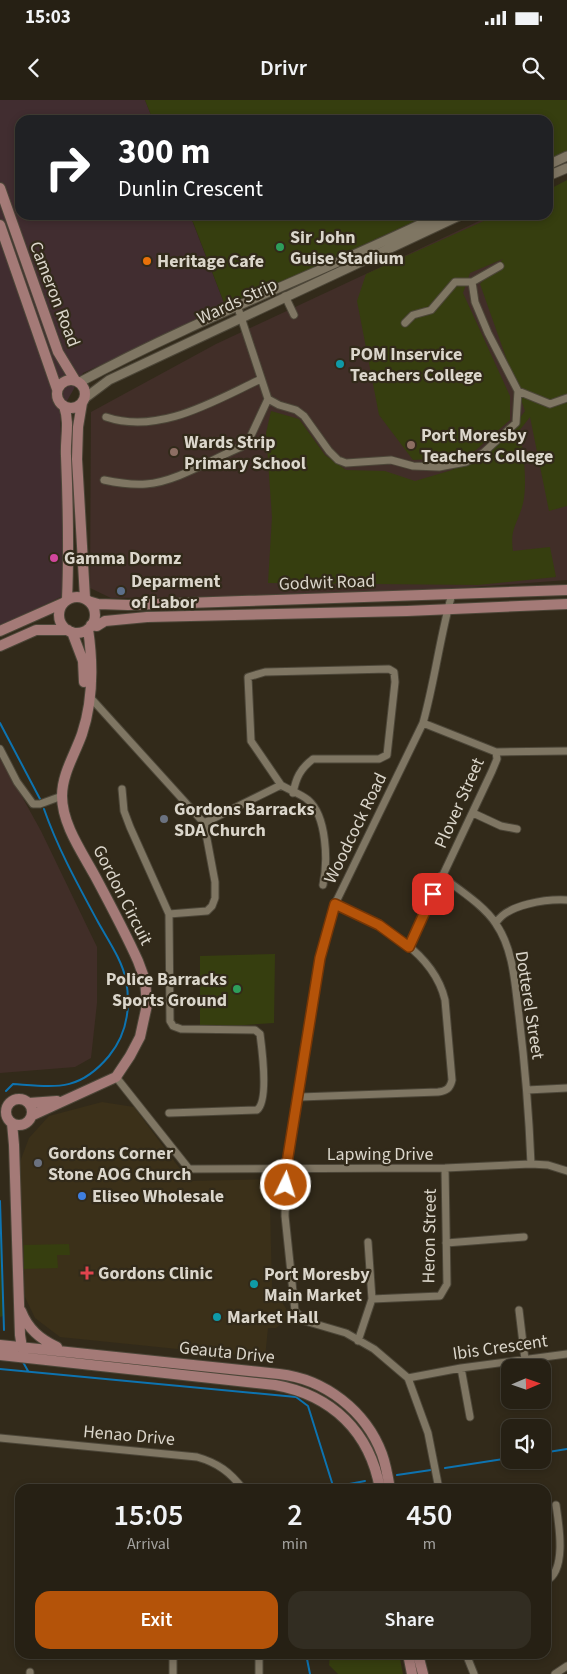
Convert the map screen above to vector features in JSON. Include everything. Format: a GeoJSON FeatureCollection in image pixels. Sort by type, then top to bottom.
{"type":"FeatureCollection","features":[{"type":"Feature","properties":{"kind":"main road","name":"Cameron Road"},"geometry":{"type":"LineString","coordinates":[[0,191],[58,352],[77,381]]}},
{"type":"Feature","properties":{"kind":"main road","name":"Cameron Road"},"geometry":{"type":"LineString","coordinates":[[0,225],[57,389]]}},
{"type":"Feature","properties":{"kind":"main road"},"geometry":{"type":"LineString","coordinates":[[0,646],[36,630],[82,632],[90,627],[95,615],[86,599],[77,459],[78,427],[85,391],[77,381],[62,382],[57,389],[57,398],[64,406],[68,427],[66,454],[69,560],[66,601],[59,617],[70,631]]}},
{"type":"Feature","properties":{"kind":"main road"},"geometry":{"type":"LineString","coordinates":[[64,406],[73,408],[83,401]]}},
{"type":"Feature","properties":{"kind":"main road","name":"Godwit Road"},"geometry":{"type":"LineString","coordinates":[[86,599],[98,604],[128,604],[567,590]]}},
{"type":"Feature","properties":{"kind":"main road"},"geometry":{"type":"LineString","coordinates":[[0,631],[75,597],[86,599]]}},
{"type":"Feature","properties":{"kind":"main road","name":"Godwit Road"},"geometry":{"type":"LineString","coordinates":[[90,627],[97,626],[105,621],[146,617],[406,611],[567,604]]}},
{"type":"Feature","properties":{"kind":"main road","name":"Gordon Circuit"},"geometry":{"type":"LineString","coordinates":[[33,1115],[60,1101],[89,1091],[116,1076],[140,1037],[147,1005],[145,980],[126,935],[73,834],[63,808],[62,796],[68,768],[83,730],[89,696],[92,651],[90,627]]}},
{"type":"Feature","properties":{"kind":"main road","name":"Gordon Circuit"},"geometry":{"type":"LineString","coordinates":[[70,631],[83,662],[84,688],[89,696]]}},
{"type":"Feature","properties":{"kind":"main road"},"geometry":{"type":"LineString","coordinates":[[0,1098],[22,1099],[29,1103],[33,1115],[25,1124],[14,1145]]}},
{"type":"Feature","properties":{"kind":"main road"},"geometry":{"type":"LineString","coordinates":[[14,1100],[7,1107],[14,1145],[20,1335],[23,1352]]}},
{"type":"Feature","properties":{"kind":"main road","name":"Gordon Circuit"},"geometry":{"type":"LineString","coordinates":[[29,1103],[60,1101]]}},
{"type":"Feature","properties":{"kind":"main road"},"geometry":{"type":"LineString","coordinates":[[0,1107],[9,1119],[25,1124]]}},
{"type":"Feature","properties":{"kind":"main road"},"geometry":{"type":"LineString","coordinates":[[19,1305],[34,1332],[44,1341],[68,1351]]}},
{"type":"Feature","properties":{"kind":"main road"},"geometry":{"type":"LineString","coordinates":[[4,1346],[20,1335]]}},
{"type":"Feature","properties":{"kind":"main road","name":"Geauta Drive"},"geometry":{"type":"LineString","coordinates":[[4,1346],[23,1352],[296,1389],[336,1410],[357,1432],[374,1463],[379,1484]]}},
{"type":"Feature","properties":{"kind":"main road","name":"Geauta Drive"},"geometry":{"type":"LineString","coordinates":[[0,1355],[23,1352],[68,1351],[289,1375],[313,1382],[345,1402],[371,1433],[383,1456],[389,1484]]}},
{"type":"Feature","properties":{"kind":"main road"},"geometry":{"type":"LineString","coordinates":[[409,1659],[412,1674]]}},
{"type":"Feature","properties":{"kind":"main road"},"geometry":{"type":"LineString","coordinates":[[419,1659],[423,1674]]}},
{"type":"Feature","properties":{"kind":"street"},"geometry":{"type":"LineString","coordinates":[[553,163],[567,156]]}},
{"type":"Feature","properties":{"kind":"street"},"geometry":{"type":"LineString","coordinates":[[553,174],[567,168]]}},
{"type":"Feature","properties":{"kind":"street","name":"Wards Strip"},"geometry":{"type":"LineString","coordinates":[[77,381],[237,305],[389,240],[430,220]]}},
{"type":"Feature","properties":{"kind":"street","name":"Wards Strip"},"geometry":{"type":"LineString","coordinates":[[83,401],[109,380],[450,220]]}},
{"type":"Feature","properties":{"kind":"street"},"geometry":{"type":"LineString","coordinates":[[404,323],[413,315],[431,310],[455,282],[472,282],[500,266]]}},
{"type":"Feature","properties":{"kind":"street"},"geometry":{"type":"LineString","coordinates":[[237,305],[268,399],[279,405],[296,410],[304,416],[329,451],[338,460],[346,463],[391,460],[413,466],[439,467],[474,460],[516,423],[518,391],[488,333],[476,302],[472,282]]}},
{"type":"Feature","properties":{"kind":"street"},"geometry":{"type":"LineString","coordinates":[[285,296],[294,315]]}},
{"type":"Feature","properties":{"kind":"street"},"geometry":{"type":"LineString","coordinates":[[106,417],[123,423],[150,423],[182,414],[261,379]]}},
{"type":"Feature","properties":{"kind":"street"},"geometry":{"type":"LineString","coordinates":[[518,391],[550,404],[567,398]]}},
{"type":"Feature","properties":{"kind":"street"},"geometry":{"type":"LineString","coordinates":[[104,480],[127,484],[165,480],[241,447],[248,442],[268,399]]}},
{"type":"Feature","properties":{"kind":"street","name":"Woodcock Road"},"geometry":{"type":"LineString","coordinates":[[408,1378],[374,1348],[346,1333],[305,1321],[295,1311],[286,1216],[286,1169],[300,1096],[320,958],[335,904],[423,723],[432,693],[452,594]]}},
{"type":"Feature","properties":{"kind":"street"},"geometry":{"type":"LineString","coordinates":[[293,793],[297,777],[304,766],[313,759],[379,759],[388,755],[395,682],[394,672],[389,669],[265,672],[248,677],[251,741],[281,785],[293,793],[307,798],[317,809],[326,855],[327,869],[323,885]]}},
{"type":"Feature","properties":{"kind":"street"},"geometry":{"type":"LineString","coordinates":[[89,696],[204,823],[215,882],[215,898],[212,906],[207,911],[169,914]]}},
{"type":"Feature","properties":{"kind":"street"},"geometry":{"type":"LineString","coordinates":[[423,723],[496,752],[567,751]]}},
{"type":"Feature","properties":{"kind":"street"},"geometry":{"type":"LineString","coordinates":[[0,748],[17,782],[33,804],[40,804],[62,796]]}},
{"type":"Feature","properties":{"kind":"street","name":"Plover Street"},"geometry":{"type":"LineString","coordinates":[[409,947],[495,764],[496,752]]}},
{"type":"Feature","properties":{"kind":"street"},"geometry":{"type":"LineString","coordinates":[[204,823],[281,785]]}},
{"type":"Feature","properties":{"kind":"street"},"geometry":{"type":"LineString","coordinates":[[122,789],[124,811],[130,827],[169,914],[170,1021],[173,1026],[181,1029],[258,1031],[261,1043],[264,1086],[262,1104],[256,1110],[169,1113]]}},
{"type":"Feature","properties":{"kind":"street"},"geometry":{"type":"LineString","coordinates":[[473,813],[501,826],[517,829]]}},
{"type":"Feature","properties":{"kind":"street","name":"Dotterel Street"},"geometry":{"type":"LineString","coordinates":[[441,876],[468,897],[496,923],[508,951],[513,970],[528,1090],[531,1164]]}},
{"type":"Feature","properties":{"kind":"street"},"geometry":{"type":"LineString","coordinates":[[496,923],[506,912],[545,902],[567,900]]}},
{"type":"Feature","properties":{"kind":"street"},"geometry":{"type":"LineString","coordinates":[[300,1096],[445,1091],[450,1086],[452,1080],[450,1041],[442,988],[432,971],[409,947],[379,925],[335,904]]}},
{"type":"Feature","properties":{"kind":"street","name":"Lapwing Drive"},"geometry":{"type":"LineString","coordinates":[[116,1076],[189,1169],[444,1168],[531,1164],[548,1165],[567,1172]]}},
{"type":"Feature","properties":{"kind":"street"},"geometry":{"type":"LineString","coordinates":[[528,1090],[567,1088]]}},
{"type":"Feature","properties":{"kind":"street"},"geometry":{"type":"LineString","coordinates":[[548,1165],[567,1165]]}},
{"type":"Feature","properties":{"kind":"street","name":"Heron Street"},"geometry":{"type":"LineString","coordinates":[[372,1299],[440,1296],[445,1291],[447,1284],[444,1168]]}},
{"type":"Feature","properties":{"kind":"street"},"geometry":{"type":"LineString","coordinates":[[446,1243],[524,1237]]}},
{"type":"Feature","properties":{"kind":"street"},"geometry":{"type":"LineString","coordinates":[[358,1341],[372,1299],[368,1242]]}},
{"type":"Feature","properties":{"kind":"street"},"geometry":{"type":"LineString","coordinates":[[519,1310],[525,1359]]}},
{"type":"Feature","properties":{"kind":"street","name":"Ibis Crescent"},"geometry":{"type":"LineString","coordinates":[[532,1359],[567,1354]]}},
{"type":"Feature","properties":{"kind":"street","name":"Ibis Crescent"},"geometry":{"type":"LineString","coordinates":[[408,1378],[501,1363]]}},
{"type":"Feature","properties":{"kind":"street"},"geometry":{"type":"LineString","coordinates":[[461,1368],[470,1417]]}},
{"type":"Feature","properties":{"kind":"street"},"geometry":{"type":"LineString","coordinates":[[408,1378],[428,1432],[438,1484]]}},
{"type":"Feature","properties":{"kind":"street","name":"Henao Drive"},"geometry":{"type":"LineString","coordinates":[[0,1438],[198,1457],[216,1462],[232,1475],[238,1484]]}},
{"type":"Feature","properties":{"kind":"street"},"geometry":{"type":"LineString","coordinates":[[551,1578],[556,1574],[562,1549],[556,1505]]}},
{"type":"Feature","properties":{"kind":"street"},"geometry":{"type":"LineString","coordinates":[[172,1674],[173,1659]]}},
{"type":"Feature","properties":{"kind":"street"},"geometry":{"type":"LineString","coordinates":[[259,1674],[260,1659]]}},
{"type":"Feature","properties":{"kind":"street"},"geometry":{"type":"LineString","coordinates":[[468,1659],[474,1674]]}},
{"type":"Feature","properties":{"kind":"street"},"geometry":{"type":"LineString","coordinates":[[555,1674],[567,1666]]}},
{"type":"Feature","properties":{"kind":"shaded area"},"geometry":{"type":"Polygon","coordinates":[[[0,100],[145,100],[151,115],[15,115],[15,220],[192,220],[226,308],[83,373],[60,413],[67,594],[0,626],[0,100]]]}},
{"type":"Feature","properties":{"kind":"shaded area","name":"Port Moresby Teachers College"},"geometry":{"type":"Polygon","coordinates":[[[481,220],[511,220],[567,399],[567,580],[380,594],[111,598],[90,588],[91,412],[216,344],[481,220]]]}},
{"type":"Feature","properties":{"kind":"shaded area"},"geometry":{"type":"Polygon","coordinates":[[[0,757],[41,831],[97,947],[97,1003],[91,1058],[75,1067],[0,1073],[0,757]]]}},
{"type":"Feature","properties":{"kind":"shaded area"},"geometry":{"type":"Polygon","coordinates":[[[102,1102],[134,1107],[189,1181],[273,1179],[277,1183],[278,1205],[270,1205],[272,1287],[291,1316],[276,1328],[268,1328],[265,1358],[60,1337],[35,1318],[25,1297],[20,1162],[29,1138],[49,1116],[102,1102]]]}},
{"type":"Feature","properties":{"kind":"green space"},"geometry":{"type":"Polygon","coordinates":[[[145,100],[567,100],[567,152],[553,159],[553,115],[151,115],[145,100]]]}},
{"type":"Feature","properties":{"kind":"green space","name":"Port Moresby Teachers College"},"geometry":{"type":"Polygon","coordinates":[[[567,180],[567,506],[549,511],[530,417],[519,431],[524,459],[525,490],[522,507],[512,538],[513,551],[550,547],[556,577],[478,585],[268,583],[272,517],[266,433],[271,411],[299,419],[325,455],[346,470],[385,471],[415,481],[452,470],[506,437],[525,411],[480,284],[503,259],[470,273],[463,293],[510,396],[510,420],[468,457],[413,460],[379,415],[357,301],[366,274],[486,220],[553,220],[553,187],[567,180]]]}},
{"type":"Feature","properties":{"kind":"green space","name":"Sir John Guise Stadium"},"geometry":{"type":"Polygon","coordinates":[[[191,220],[417,220],[226,308],[191,220]]]}},
{"type":"Feature","properties":{"kind":"green space","name":"Police Barracks Sports Ground"},"geometry":{"type":"Polygon","coordinates":[[[275,954],[274,1023],[200,1028],[200,956],[275,954]]]}},
{"type":"Feature","properties":{"kind":"green space"},"geometry":{"type":"Polygon","coordinates":[[[0,1201],[3,1316],[0,1317],[0,1201]]]}},
{"type":"Feature","properties":{"kind":"green space"},"geometry":{"type":"Polygon","coordinates":[[[69,1244],[70,1255],[57,1255],[58,1268],[24,1269],[24,1245],[69,1244]]]}},
{"type":"Feature","properties":{"kind":"green space"},"geometry":{"type":"Polygon","coordinates":[[[330,1659],[400,1659],[403,1674],[338,1674],[329,1665],[330,1659]]]}},
{"type":"Feature","properties":{"kind":"waterway"},"geometry":{"type":"LineString","coordinates":[[0,723],[40,799]]}},
{"type":"Feature","properties":{"kind":"waterway"},"geometry":{"type":"LineString","coordinates":[[6,1091],[13,1084],[66,1085],[87,1076],[98,1068],[115,1048],[124,1030],[128,1011],[126,980],[121,965],[69,867],[44,809]]}},
{"type":"Feature","properties":{"kind":"waterway"},"geometry":{"type":"LineString","coordinates":[[0,1201],[4,1330]]}},
{"type":"Feature","properties":{"kind":"waterway"},"geometry":{"type":"LineString","coordinates":[[23,1362],[28,1371]]}},
{"type":"Feature","properties":{"kind":"waterway"},"geometry":{"type":"LineString","coordinates":[[0,1369],[296,1397],[308,1406],[332,1484]]}},
{"type":"Feature","properties":{"kind":"waterway"},"geometry":{"type":"LineString","coordinates":[[551,1452],[567,1449]]}},
{"type":"Feature","properties":{"kind":"waterway"},"geometry":{"type":"LineString","coordinates":[[445,1468],[501,1459]]}},
{"type":"Feature","properties":{"kind":"waterway"},"geometry":{"type":"LineString","coordinates":[[397,1475],[431,1470]]}},
{"type":"Feature","properties":{"kind":"waterway"},"geometry":{"type":"LineString","coordinates":[[350,1484],[365,1481]]}},
{"type":"Feature","properties":{"kind":"waterway"},"geometry":{"type":"LineString","coordinates":[[307,1659],[310,1674]]}},
{"type":"Feature","properties":{"kind":"place","name":"Sir John Guise Stadium"},"geometry":{"type":"Point","coordinates":[280,247]}},
{"type":"Feature","properties":{"kind":"place","name":"Heritage Cafe"},"geometry":{"type":"Point","coordinates":[147,261]}},
{"type":"Feature","properties":{"kind":"place","name":"POM Inservice Teachers College"},"geometry":{"type":"Point","coordinates":[340,364]}},
{"type":"Feature","properties":{"kind":"place","name":"Port Moresby Teachers College"},"geometry":{"type":"Point","coordinates":[411,445]}},
{"type":"Feature","properties":{"kind":"place","name":"Wards Strip Primary School"},"geometry":{"type":"Point","coordinates":[174,452]}},
{"type":"Feature","properties":{"kind":"place","name":"Gamma Dormz"},"geometry":{"type":"Point","coordinates":[54,558]}},
{"type":"Feature","properties":{"kind":"place","name":"Deparment of Labor"},"geometry":{"type":"Point","coordinates":[121,591]}},
{"type":"Feature","properties":{"kind":"place","name":"Gordons Barracks SDA Church"},"geometry":{"type":"Point","coordinates":[164,819]}},
{"type":"Feature","properties":{"kind":"place","name":"Police Barracks Sports Ground"},"geometry":{"type":"Point","coordinates":[237,989]}},
{"type":"Feature","properties":{"kind":"place","name":"Gordons Corner Stone AOG Church"},"geometry":{"type":"Point","coordinates":[38,1163]}},
{"type":"Feature","properties":{"kind":"place","name":"Eliseo Wholesale"},"geometry":{"type":"Point","coordinates":[82,1196]}},
{"type":"Feature","properties":{"kind":"place","name":"Gordons Clinic"},"geometry":{"type":"Point","coordinates":[87,1273]}},
{"type":"Feature","properties":{"kind":"place","name":"Port Moresby Main Market"},"geometry":{"type":"Point","coordinates":[254,1284]}},
{"type":"Feature","properties":{"kind":"place","name":"Market Hall"},"geometry":{"type":"Point","coordinates":[217,1317]}},
{"type":"Feature","properties":{"kind":"route"},"geometry":{"type":"LineString","coordinates":[[286,1185],[286,1169],[300,1096],[320,958],[335,904],[379,925],[409,947],[433,894]]}}]}
